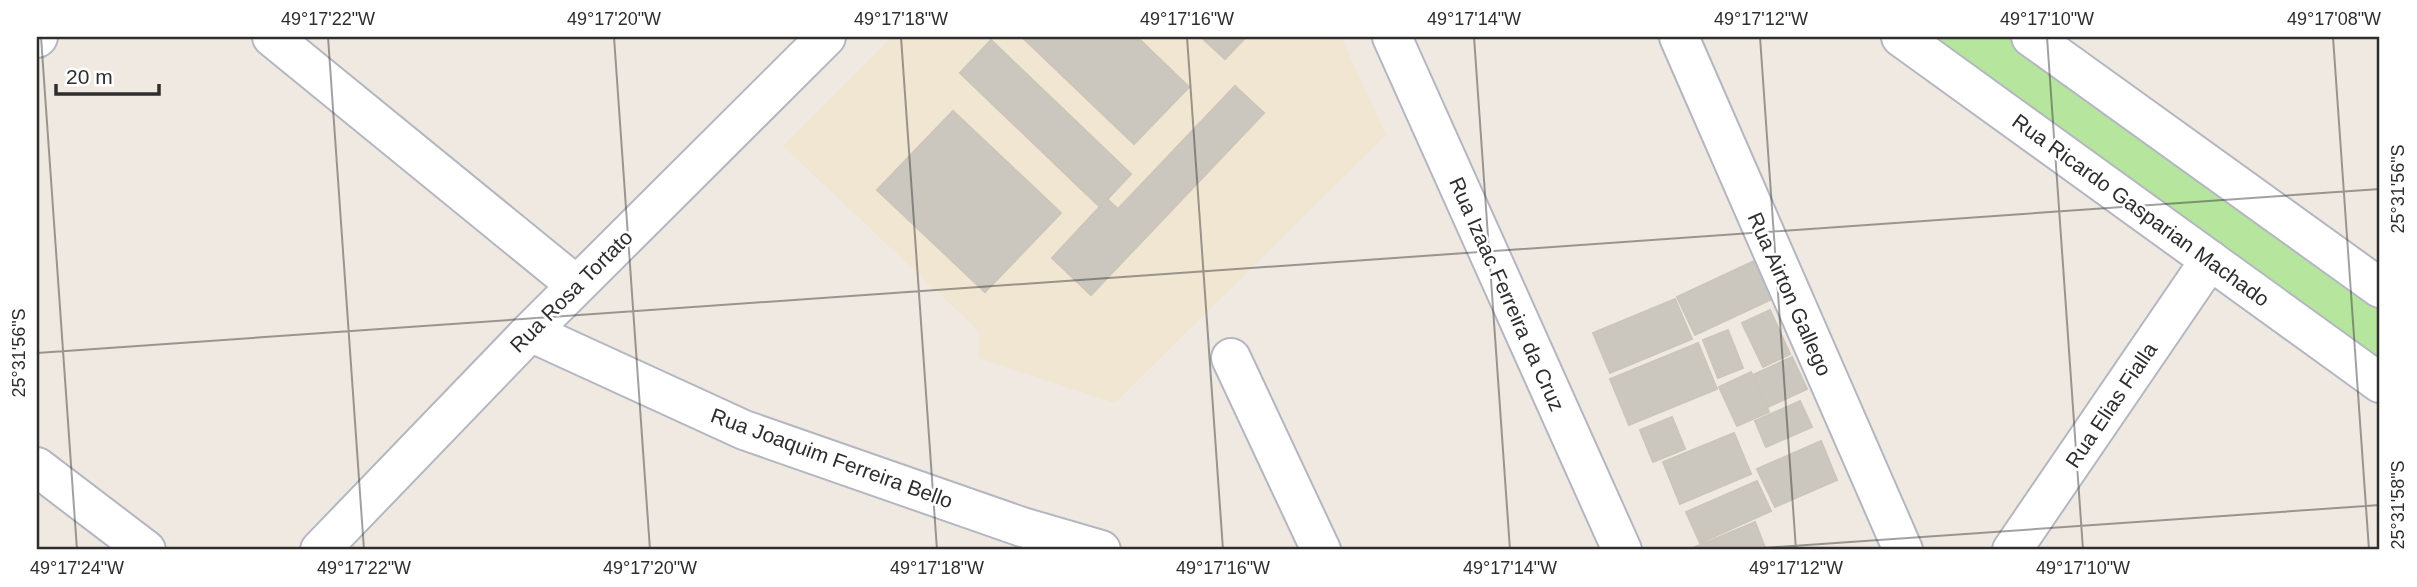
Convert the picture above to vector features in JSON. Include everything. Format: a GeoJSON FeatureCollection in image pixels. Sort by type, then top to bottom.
{"type":"FeatureCollection","features":[{"type":"Feature","properties":{"kind":"street"},"geometry":{"type":"LineString","coordinates":[[272,37],[576,285]]}},
{"type":"Feature","properties":{"kind":"street","name":"Rua Rosa Tortato"},"geometry":{"type":"LineString","coordinates":[[320,550],[576,285],[826,37]]}},
{"type":"Feature","properties":{"kind":"street","name":"Rua Izaac Ferreira da Cruz"},"geometry":{"type":"LineString","coordinates":[[1392,37],[1622,550]]}},
{"type":"Feature","properties":{"kind":"street","name":"Rua Airton Gallego"},"geometry":{"type":"LineString","coordinates":[[1679,37],[1903,550]]}},
{"type":"Feature","properties":{"kind":"street","name":"Rua Ricardo Gasparian Machado"},"geometry":{"type":"LineString","coordinates":[[1901,37],[2380,383]]}},
{"type":"Feature","properties":{"kind":"street"},"geometry":{"type":"LineString","coordinates":[[2031,37],[2380,288]]}},
{"type":"Feature","properties":{"kind":"street","name":"Rua Elias Fialla"},"geometry":{"type":"LineString","coordinates":[[2012,550],[2210,260]]}},
{"type":"Feature","properties":{"kind":"street","name":"Rua Joaquim Ferreira Bello"},"geometry":{"type":"LineString","coordinates":[[530,332],[744,430],[1023,527],[1101,550]]}},
{"type":"Feature","properties":{"kind":"street"},"geometry":{"type":"LineString","coordinates":[[1231,358],[1321,550]]}},
{"type":"Feature","properties":{"kind":"street"},"geometry":{"type":"LineString","coordinates":[[37,467],[146,550]]}},
{"type":"Feature","properties":{"kind":"shaded area"},"geometry":{"type":"Polygon","coordinates":[[[892,37],[1341,37],[1386,135],[1115,403],[979,358],[979,331],[783,146],[892,37]]]}},
{"type":"Feature","properties":{"kind":"green space"},"geometry":{"type":"Polygon","coordinates":[[[1934,37],[2009,37],[2380,305],[2380,361],[1934,37]]]}},
{"type":"Feature","properties":{"kind":"building"},"geometry":{"type":"Polygon","coordinates":[[[1022,37],[1137,37],[1189,87],[1134,144],[1022,37]]]}},
{"type":"Feature","properties":{"kind":"building"},"geometry":{"type":"Polygon","coordinates":[[[1201,37],[1246,37],[1225,59],[1201,37]]]}},
{"type":"Feature","properties":{"kind":"building"},"geometry":{"type":"Polygon","coordinates":[[[991,40],[1131,174],[1100,207],[960,73],[991,40]]]}},
{"type":"Feature","properties":{"kind":"building"},"geometry":{"type":"Polygon","coordinates":[[[1235,86],[1264,113],[1091,295],[1052,258],[1107,199],[1118,209],[1235,86]]]}},
{"type":"Feature","properties":{"kind":"building"},"geometry":{"type":"Polygon","coordinates":[[[953,111],[1061,213],[985,292],[877,190],[953,111]]]}},
{"type":"Feature","properties":{"kind":"building"},"geometry":{"type":"Polygon","coordinates":[[[1754,261],[1772,299],[1695,335],[1677,297],[1754,261]]]}},
{"type":"Feature","properties":{"kind":"building"},"geometry":{"type":"Polygon","coordinates":[[[1675,299],[1692,339],[1610,373],[1593,333],[1675,299]]]}},
{"type":"Feature","properties":{"kind":"building"},"geometry":{"type":"Polygon","coordinates":[[[1770,310],[1790,354],[1763,367],[1742,323],[1770,310]]]}},
{"type":"Feature","properties":{"kind":"building"},"geometry":{"type":"Polygon","coordinates":[[[1728,330],[1743,368],[1718,378],[1703,340],[1728,330]]]}},
{"type":"Feature","properties":{"kind":"building"},"geometry":{"type":"Polygon","coordinates":[[[1698,343],[1717,389],[1629,425],[1610,379],[1698,343]]]}},
{"type":"Feature","properties":{"kind":"building"},"geometry":{"type":"Polygon","coordinates":[[[1792,357],[1807,389],[1768,407],[1753,375],[1792,357]]]}},
{"type":"Feature","properties":{"kind":"building"},"geometry":{"type":"Polygon","coordinates":[[[1751,372],[1769,412],[1737,426],[1719,387],[1751,372]]]}},
{"type":"Feature","properties":{"kind":"building"},"geometry":{"type":"Polygon","coordinates":[[[1800,401],[1812,427],[1766,447],[1755,421],[1800,401]]]}},
{"type":"Feature","properties":{"kind":"building"},"geometry":{"type":"Polygon","coordinates":[[[1672,417],[1685,449],[1653,462],[1640,430],[1672,417]]]}},
{"type":"Feature","properties":{"kind":"building"},"geometry":{"type":"Polygon","coordinates":[[[1734,433],[1751,474],[1680,504],[1663,462],[1734,433]]]}},
{"type":"Feature","properties":{"kind":"building"},"geometry":{"type":"Polygon","coordinates":[[[1821,441],[1837,480],[1775,507],[1757,469],[1821,441]]]}},
{"type":"Feature","properties":{"kind":"building"},"geometry":{"type":"Polygon","coordinates":[[[1757,481],[1771,511],[1700,543],[1686,512],[1757,481]]]}},
{"type":"Feature","properties":{"kind":"building"},"geometry":{"type":"Polygon","coordinates":[[[1755,522],[1766,550],[1693,548],[1755,522]]]}}]}
